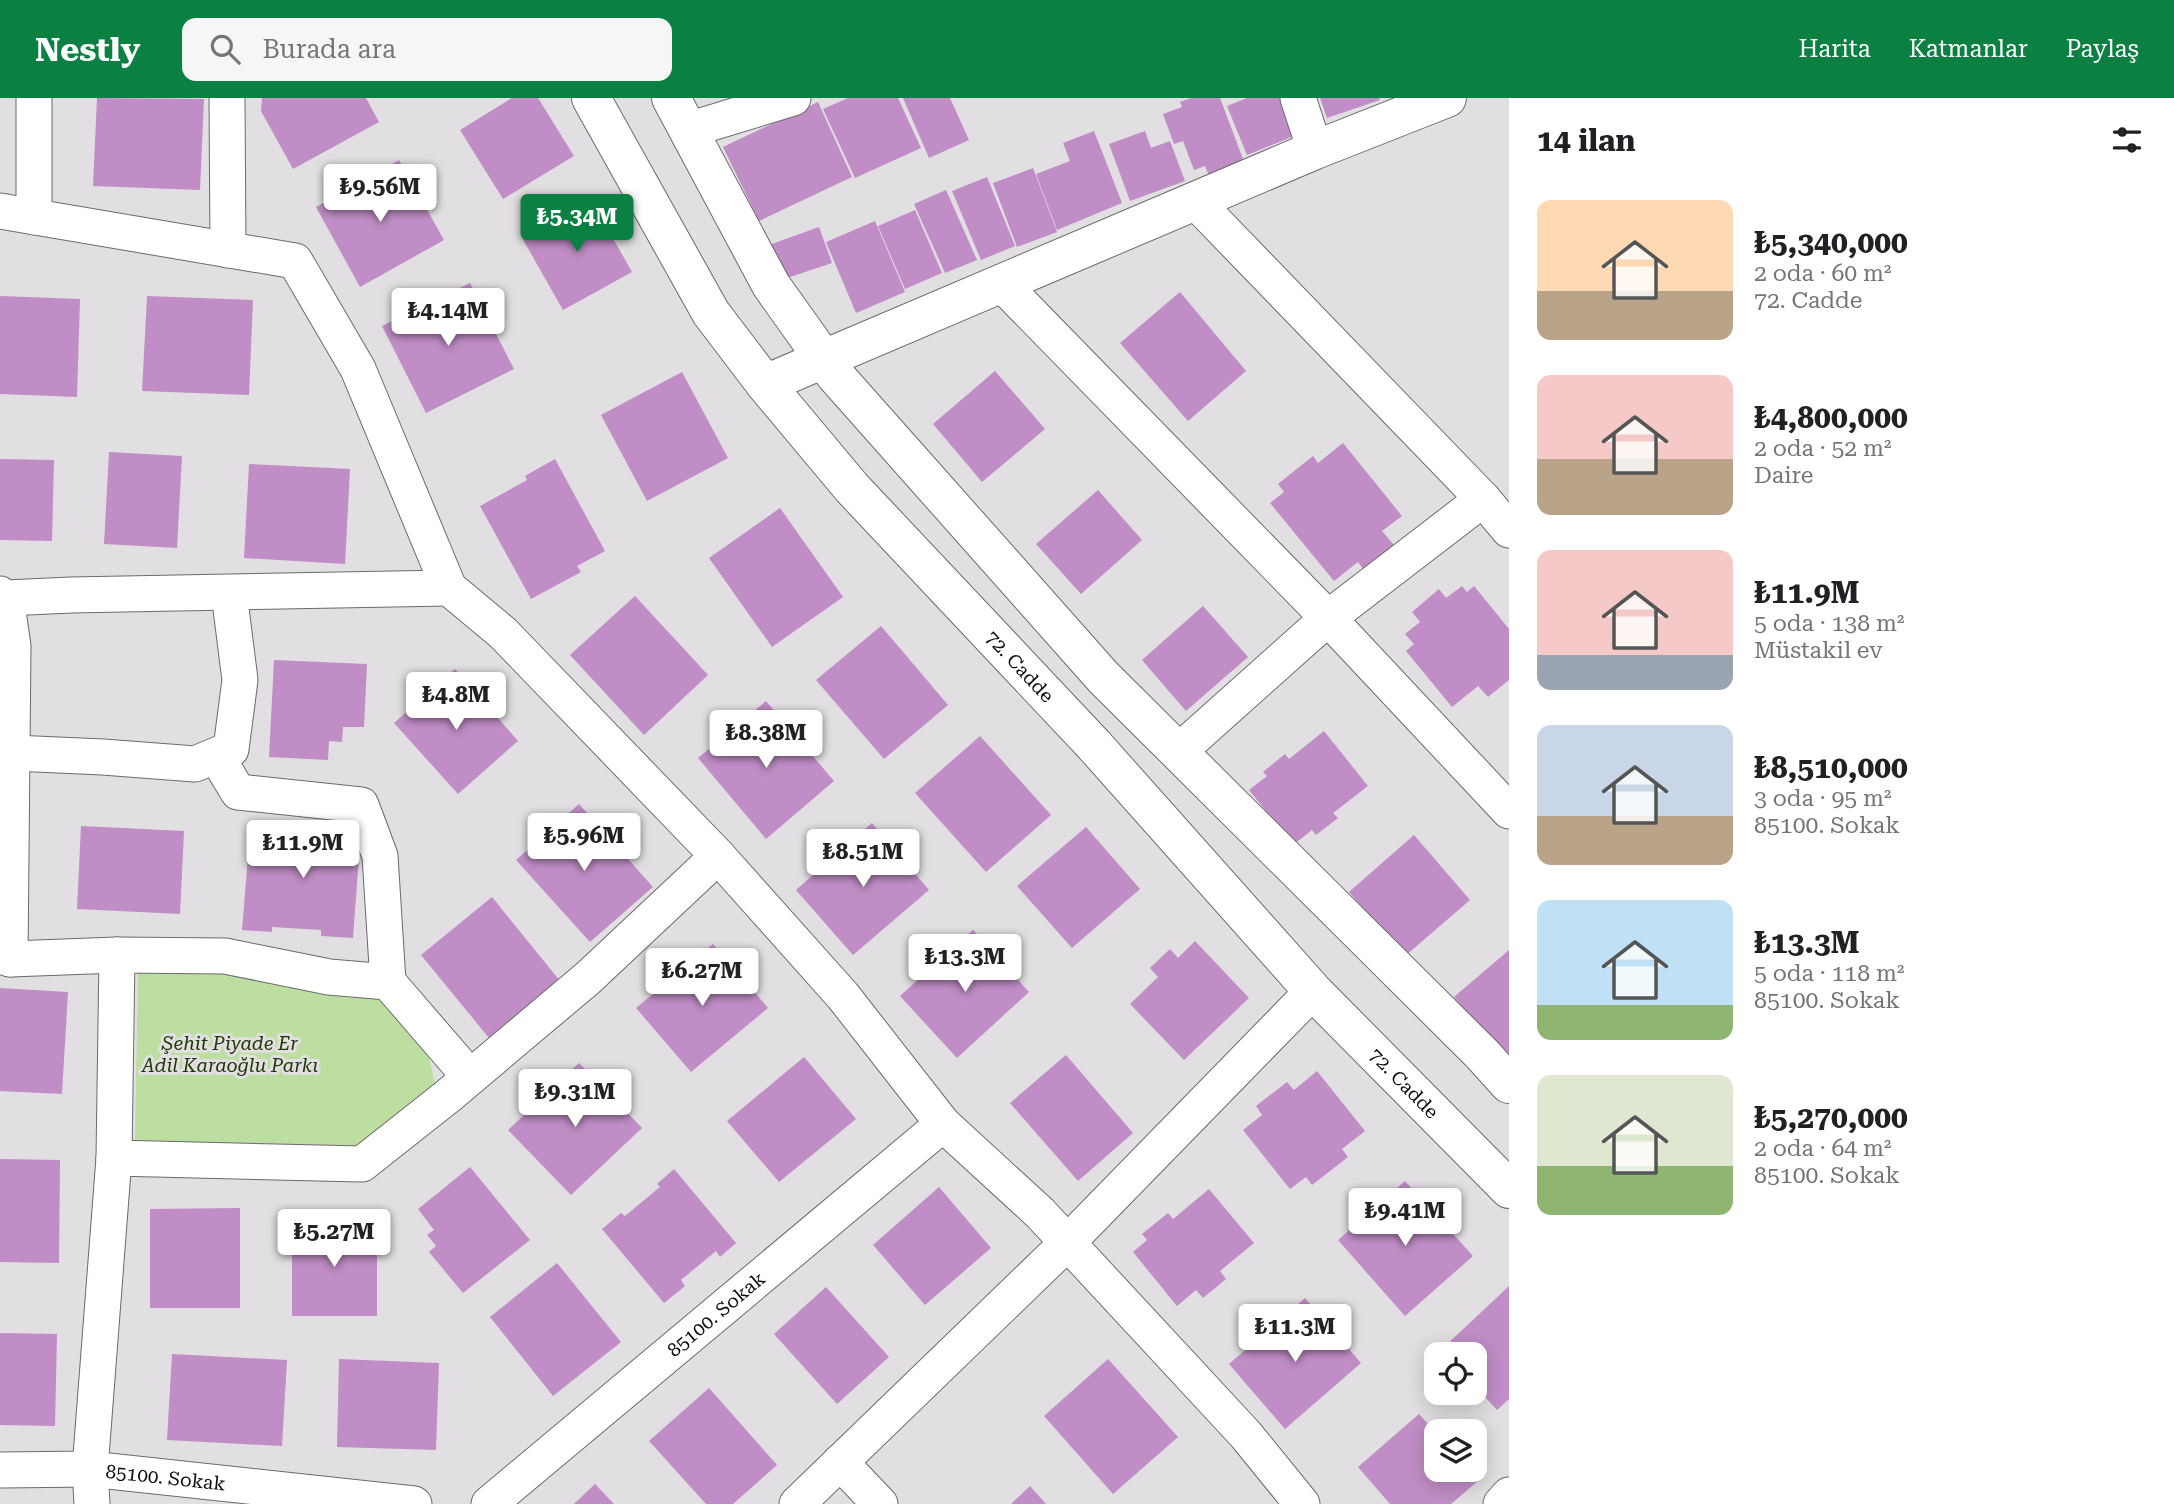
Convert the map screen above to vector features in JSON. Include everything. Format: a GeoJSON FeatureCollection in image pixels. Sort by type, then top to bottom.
{"type":"FeatureCollection","features":[{"type":"Feature","properties":{"kind":"main road","name":"72. Cadde"},"geometry":{"type":"LineString","coordinates":[[591,98],[711,313],[765,384],[852,488],[1094,745],[1313,990],[1509,1189]]}},
{"type":"Feature","properties":{"kind":"main road"},"geometry":{"type":"LineString","coordinates":[[765,384],[1315,150],[1447,98]]}},
{"type":"Feature","properties":{"kind":"main road"},"geometry":{"type":"LineString","coordinates":[[679,114],[771,285],[835,375],[1103,677],[1509,1084]]}},
{"type":"Feature","properties":{"kind":"street"},"geometry":{"type":"LineString","coordinates":[[34,98],[34,217]]}},
{"type":"Feature","properties":{"kind":"street"},"geometry":{"type":"LineString","coordinates":[[227,98],[228,250]]}},
{"type":"Feature","properties":{"kind":"street"},"geometry":{"type":"LineString","coordinates":[[679,114],[793,98]]}},
{"type":"Feature","properties":{"kind":"street"},"geometry":{"type":"LineString","coordinates":[[1298,98],[1315,150]]}},
{"type":"Feature","properties":{"kind":"street"},"geometry":{"type":"LineString","coordinates":[[1195,201],[1483,499],[1509,530]]}},
{"type":"Feature","properties":{"kind":"street"},"geometry":{"type":"LineString","coordinates":[[0,211],[295,261],[358,369],[449,589],[503,633],[718,856],[843,996],[943,1124],[1040,1213],[1246,1435],[1302,1504]]}},
{"type":"Feature","properties":{"kind":"street"},"geometry":{"type":"LineString","coordinates":[[1002,284],[1328,618],[1509,811]]}},
{"type":"Feature","properties":{"kind":"street"},"geometry":{"type":"LineString","coordinates":[[1178,752],[1328,618],[1483,499]]}},
{"type":"Feature","properties":{"kind":"street"},"geometry":{"type":"LineString","coordinates":[[388,982],[330,977],[225,956],[5,958],[13,753],[13,646],[3,596],[449,589]]}},
{"type":"Feature","properties":{"kind":"street"},"geometry":{"type":"LineString","coordinates":[[13,753],[195,764],[231,749],[240,680],[229,593]]}},
{"type":"Feature","properties":{"kind":"street"},"geometry":{"type":"LineString","coordinates":[[216,757],[238,792],[361,805],[380,856],[388,982],[470,1077]]}},
{"type":"Feature","properties":{"kind":"street"},"geometry":{"type":"LineString","coordinates":[[114,1158],[362,1164],[588,978],[718,856]]}},
{"type":"Feature","properties":{"kind":"street"},"geometry":{"type":"LineString","coordinates":[[92,1504],[90,1469],[114,1158],[117,955]]}},
{"type":"Feature","properties":{"kind":"street"},"geometry":{"type":"LineString","coordinates":[[797,1504],[1067,1243],[1313,990]]}},
{"type":"Feature","properties":{"kind":"street","name":"85100. Sokak"},"geometry":{"type":"LineString","coordinates":[[489,1504],[943,1124]]}},
{"type":"Feature","properties":{"kind":"street"},"geometry":{"type":"LineString","coordinates":[[840,1462],[880,1504]]}},
{"type":"Feature","properties":{"kind":"street","name":"85100. Sokak"},"geometry":{"type":"LineString","coordinates":[[0,1470],[90,1469],[414,1504]]}},
{"type":"Feature","properties":{"kind":"street"},"geometry":{"type":"LineString","coordinates":[[1501,1504],[1509,1495]]}},
{"type":"Feature","properties":{"kind":"green space","name":"Şehit Piyade Er Adil Karaoğlu Parkı"},"geometry":{"type":"Polygon","coordinates":[[[138,968],[349,969],[421,1024],[435,1083],[364,1148],[145,1145],[135,1141],[138,968]]]}},
{"type":"Feature","properties":{"kind":"building"},"geometry":{"type":"Polygon","coordinates":[[[97,98],[204,99],[200,190],[93,186],[97,98]]]}},
{"type":"Feature","properties":{"kind":"building"},"geometry":{"type":"Polygon","coordinates":[[[262,98],[366,98],[379,122],[293,169],[261,111],[262,98]]]}},
{"type":"Feature","properties":{"kind":"building"},"geometry":{"type":"Polygon","coordinates":[[[512,98],[538,98],[574,156],[503,199],[460,130],[512,98]]]}},
{"type":"Feature","properties":{"kind":"building"},"geometry":{"type":"Polygon","coordinates":[[[848,98],[898,98],[921,148],[855,178],[823,109],[848,98]]]}},
{"type":"Feature","properties":{"kind":"building"},"geometry":{"type":"Polygon","coordinates":[[[903,98],[950,98],[969,140],[929,158],[903,98]]]}},
{"type":"Feature","properties":{"kind":"building"},"geometry":{"type":"Polygon","coordinates":[[[1191,98],[1220,98],[1246,167],[1211,181],[1205,166],[1194,170],[1183,141],[1174,144],[1163,114],[1182,107],[1180,102],[1191,98]]]}},
{"type":"Feature","properties":{"kind":"building"},"geometry":{"type":"Polygon","coordinates":[[[1247,98],[1285,98],[1294,136],[1247,155],[1227,106],[1247,98]]]}},
{"type":"Feature","properties":{"kind":"building"},"geometry":{"type":"Polygon","coordinates":[[[1320,98],[1379,98],[1380,100],[1327,118],[1320,98]]]}},
{"type":"Feature","properties":{"kind":"building"},"geometry":{"type":"Polygon","coordinates":[[[818,102],[852,177],[759,221],[723,147],[818,102]]]}},
{"type":"Feature","properties":{"kind":"building"},"geometry":{"type":"Polygon","coordinates":[[[1094,131],[1122,203],[1057,230],[1036,174],[1070,161],[1063,143],[1094,131]]]}},
{"type":"Feature","properties":{"kind":"building"},"geometry":{"type":"Polygon","coordinates":[[[1145,131],[1151,148],[1170,141],[1185,181],[1130,201],[1109,144],[1145,131]]]}},
{"type":"Feature","properties":{"kind":"building"},"geometry":{"type":"Polygon","coordinates":[[[399,160],[444,240],[360,287],[316,207],[399,160]]]}},
{"type":"Feature","properties":{"kind":"building"},"geometry":{"type":"Polygon","coordinates":[[[1033,168],[1057,232],[1017,247],[993,183],[1033,168]]]}},
{"type":"Feature","properties":{"kind":"building"},"geometry":{"type":"Polygon","coordinates":[[[987,177],[1015,246],[981,260],[952,191],[987,177]]]}},
{"type":"Feature","properties":{"kind":"building"},"geometry":{"type":"Polygon","coordinates":[[[946,190],[977,260],[945,273],[914,204],[946,190]]]}},
{"type":"Feature","properties":{"kind":"building"},"geometry":{"type":"Polygon","coordinates":[[[590,198],[632,272],[563,310],[521,236],[590,198]]]}},
{"type":"Feature","properties":{"kind":"building"},"geometry":{"type":"Polygon","coordinates":[[[915,210],[942,273],[905,289],[878,226],[915,210]]]}},
{"type":"Feature","properties":{"kind":"building"},"geometry":{"type":"Polygon","coordinates":[[[875,221],[905,292],[856,313],[826,242],[875,221]]]}},
{"type":"Feature","properties":{"kind":"building"},"geometry":{"type":"Polygon","coordinates":[[[819,227],[832,263],[781,280],[769,245],[819,227]]]}},
{"type":"Feature","properties":{"kind":"building"},"geometry":{"type":"Polygon","coordinates":[[[470,283],[514,369],[426,413],[382,326],[470,283]]]}},
{"type":"Feature","properties":{"kind":"building"},"geometry":{"type":"Polygon","coordinates":[[[1180,292],[1246,371],[1188,421],[1120,343],[1180,292]]]}},
{"type":"Feature","properties":{"kind":"building"},"geometry":{"type":"Polygon","coordinates":[[[0,296],[80,299],[77,397],[0,394],[0,296]]]}},
{"type":"Feature","properties":{"kind":"building"},"geometry":{"type":"Polygon","coordinates":[[[147,296],[253,300],[249,395],[142,391],[147,296]]]}},
{"type":"Feature","properties":{"kind":"building"},"geometry":{"type":"Polygon","coordinates":[[[995,371],[1045,429],[982,482],[933,424],[995,371]]]}},
{"type":"Feature","properties":{"kind":"building"},"geometry":{"type":"Polygon","coordinates":[[[682,372],[728,458],[647,501],[601,415],[682,372]]]}},
{"type":"Feature","properties":{"kind":"building"},"geometry":{"type":"Polygon","coordinates":[[[1343,443],[1402,516],[1382,531],[1395,546],[1364,570],[1358,562],[1334,581],[1270,503],[1284,492],[1278,484],[1313,456],[1318,463],[1343,443]]]}},
{"type":"Feature","properties":{"kind":"building"},"geometry":{"type":"Polygon","coordinates":[[[109,452],[182,456],[177,548],[104,544],[109,452]]]}},
{"type":"Feature","properties":{"kind":"building"},"geometry":{"type":"Polygon","coordinates":[[[0,459],[54,460],[52,541],[0,540],[0,459]]]}},
{"type":"Feature","properties":{"kind":"building"},"geometry":{"type":"Polygon","coordinates":[[[555,459],[605,551],[577,566],[581,572],[531,599],[480,506],[527,480],[525,476],[555,459]]]}},
{"type":"Feature","properties":{"kind":"building"},"geometry":{"type":"Polygon","coordinates":[[[249,464],[350,469],[345,564],[244,558],[249,464]]]}},
{"type":"Feature","properties":{"kind":"building"},"geometry":{"type":"Polygon","coordinates":[[[1098,490],[1142,540],[1081,594],[1036,544],[1098,490]]]}},
{"type":"Feature","properties":{"kind":"building"},"geometry":{"type":"Polygon","coordinates":[[[780,508],[843,597],[772,647],[709,558],[780,508]]]}},
{"type":"Feature","properties":{"kind":"building"},"geometry":{"type":"Polygon","coordinates":[[[1462,586],[1467,592],[1474,586],[1509,629],[1509,680],[1488,697],[1478,686],[1452,707],[1406,651],[1414,644],[1405,634],[1420,622],[1412,612],[1439,589],[1446,598],[1462,586]]]}},
{"type":"Feature","properties":{"kind":"building"},"geometry":{"type":"Polygon","coordinates":[[[635,596],[708,675],[644,735],[570,655],[635,596]]]}},
{"type":"Feature","properties":{"kind":"building"},"geometry":{"type":"Polygon","coordinates":[[[1203,606],[1248,657],[1186,711],[1142,660],[1203,606]]]}},
{"type":"Feature","properties":{"kind":"building"},"geometry":{"type":"Polygon","coordinates":[[[881,626],[948,705],[884,759],[816,680],[881,626]]]}},
{"type":"Feature","properties":{"kind":"building"},"geometry":{"type":"Polygon","coordinates":[[[274,660],[367,664],[364,727],[343,727],[342,742],[329,741],[328,760],[269,757],[274,660]]]}},
{"type":"Feature","properties":{"kind":"building"},"geometry":{"type":"Polygon","coordinates":[[[455,669],[518,741],[458,794],[394,723],[455,669]]]}},
{"type":"Feature","properties":{"kind":"building"},"geometry":{"type":"Polygon","coordinates":[[[766,701],[834,781],[766,839],[698,758],[766,701]]]}},
{"type":"Feature","properties":{"kind":"building"},"geometry":{"type":"Polygon","coordinates":[[[1324,731],[1368,786],[1333,813],[1338,818],[1316,835],[1312,830],[1293,845],[1249,790],[1267,776],[1263,772],[1285,754],[1289,759],[1324,731]]]}},
{"type":"Feature","properties":{"kind":"building"},"geometry":{"type":"Polygon","coordinates":[[[980,736],[1051,815],[986,872],[915,793],[980,736]]]}},
{"type":"Feature","properties":{"kind":"building"},"geometry":{"type":"Polygon","coordinates":[[[579,804],[653,887],[590,942],[516,860],[579,804]]]}},
{"type":"Feature","properties":{"kind":"building"},"geometry":{"type":"Polygon","coordinates":[[[872,823],[929,890],[853,955],[796,890],[872,823]]]}},
{"type":"Feature","properties":{"kind":"building"},"geometry":{"type":"Polygon","coordinates":[[[301,825],[361,829],[353,938],[321,936],[321,930],[272,927],[272,932],[242,930],[248,856],[255,857],[257,826],[300,829],[301,825]]]}},
{"type":"Feature","properties":{"kind":"building"},"geometry":{"type":"Polygon","coordinates":[[[81,826],[184,831],[180,914],[77,909],[81,826]]]}},
{"type":"Feature","properties":{"kind":"building"},"geometry":{"type":"Polygon","coordinates":[[[1086,827],[1140,889],[1072,948],[1017,886],[1086,827]]]}},
{"type":"Feature","properties":{"kind":"building"},"geometry":{"type":"Polygon","coordinates":[[[1414,835],[1470,900],[1405,956],[1349,892],[1414,835]]]}},
{"type":"Feature","properties":{"kind":"building"},"geometry":{"type":"Polygon","coordinates":[[[492,897],[560,981],[489,1038],[421,955],[492,897]]]}},
{"type":"Feature","properties":{"kind":"building"},"geometry":{"type":"Polygon","coordinates":[[[973,930],[1029,992],[957,1058],[900,996],[973,930]]]}},
{"type":"Feature","properties":{"kind":"building"},"geometry":{"type":"Polygon","coordinates":[[[1195,941],[1249,998],[1184,1060],[1130,1004],[1158,977],[1150,968],[1170,949],[1178,958],[1195,941]]]}},
{"type":"Feature","properties":{"kind":"building"},"geometry":{"type":"Polygon","coordinates":[[[713,944],[768,1008],[691,1072],[636,1008],[713,944]]]}},
{"type":"Feature","properties":{"kind":"building"},"geometry":{"type":"Polygon","coordinates":[[[1509,950],[1509,1061],[1454,997],[1509,950]]]}},
{"type":"Feature","properties":{"kind":"building"},"geometry":{"type":"Polygon","coordinates":[[[0,988],[68,992],[62,1094],[0,1091],[0,988]]]}},
{"type":"Feature","properties":{"kind":"building"},"geometry":{"type":"Polygon","coordinates":[[[1066,1055],[1133,1133],[1078,1181],[1010,1103],[1066,1055]]]}},
{"type":"Feature","properties":{"kind":"building"},"geometry":{"type":"Polygon","coordinates":[[[804,1057],[856,1119],[779,1182],[727,1121],[804,1057]]]}},
{"type":"Feature","properties":{"kind":"building"},"geometry":{"type":"Polygon","coordinates":[[[579,1063],[642,1128],[571,1195],[508,1130],[579,1063]]]}},
{"type":"Feature","properties":{"kind":"building"},"geometry":{"type":"Polygon","coordinates":[[[1317,1071],[1365,1131],[1342,1149],[1348,1157],[1312,1185],[1306,1177],[1290,1189],[1243,1130],[1262,1115],[1256,1106],[1287,1082],[1294,1090],[1317,1071]]]}},
{"type":"Feature","properties":{"kind":"building"},"geometry":{"type":"Polygon","coordinates":[[[0,1159],[60,1160],[59,1263],[0,1262],[0,1159]]]}},
{"type":"Feature","properties":{"kind":"building"},"geometry":{"type":"Polygon","coordinates":[[[470,1167],[530,1240],[463,1293],[429,1252],[436,1246],[427,1235],[434,1230],[418,1209],[470,1167]]]}},
{"type":"Feature","properties":{"kind":"building"},"geometry":{"type":"Polygon","coordinates":[[[674,1169],[736,1243],[720,1257],[716,1251],[681,1280],[685,1286],[664,1303],[602,1229],[621,1213],[625,1216],[660,1187],[657,1184],[674,1169]]]}},
{"type":"Feature","properties":{"kind":"building"},"geometry":{"type":"Polygon","coordinates":[[[1405,1181],[1473,1256],[1405,1316],[1338,1240],[1405,1181]]]}},
{"type":"Feature","properties":{"kind":"building"},"geometry":{"type":"Polygon","coordinates":[[[939,1187],[991,1248],[925,1305],[873,1245],[939,1187]]]}},
{"type":"Feature","properties":{"kind":"building"},"geometry":{"type":"Polygon","coordinates":[[[1209,1189],[1254,1243],[1220,1271],[1226,1279],[1203,1298],[1196,1290],[1177,1306],[1133,1252],[1147,1240],[1142,1234],[1168,1213],[1173,1219],[1209,1189]]]}},
{"type":"Feature","properties":{"kind":"building"},"geometry":{"type":"Polygon","coordinates":[[[240,1208],[240,1308],[150,1308],[150,1209],[240,1208]]]}},
{"type":"Feature","properties":{"kind":"building"},"geometry":{"type":"Polygon","coordinates":[[[292,1222],[377,1222],[377,1316],[292,1316],[292,1222]]]}},
{"type":"Feature","properties":{"kind":"building"},"geometry":{"type":"Polygon","coordinates":[[[557,1263],[621,1342],[553,1396],[490,1317],[557,1263]]]}},
{"type":"Feature","properties":{"kind":"building"},"geometry":{"type":"Polygon","coordinates":[[[1509,1286],[1509,1399],[1497,1410],[1487,1399],[1487,1342],[1450,1342],[1509,1286]]]}},
{"type":"Feature","properties":{"kind":"building"},"geometry":{"type":"Polygon","coordinates":[[[826,1287],[889,1357],[837,1404],[774,1334],[826,1287]]]}},
{"type":"Feature","properties":{"kind":"building"},"geometry":{"type":"Polygon","coordinates":[[[1305,1298],[1361,1363],[1285,1429],[1229,1364],[1305,1298]]]}},
{"type":"Feature","properties":{"kind":"building"},"geometry":{"type":"Polygon","coordinates":[[[0,1333],[57,1334],[55,1426],[0,1425],[0,1333]]]}},
{"type":"Feature","properties":{"kind":"building"},"geometry":{"type":"Polygon","coordinates":[[[172,1354],[287,1360],[282,1446],[167,1440],[172,1354]]]}},
{"type":"Feature","properties":{"kind":"building"},"geometry":{"type":"Polygon","coordinates":[[[339,1359],[439,1363],[436,1450],[337,1447],[339,1359]]]}},
{"type":"Feature","properties":{"kind":"building"},"geometry":{"type":"Polygon","coordinates":[[[1108,1359],[1178,1437],[1113,1494],[1044,1416],[1108,1359]]]}},
{"type":"Feature","properties":{"kind":"building"},"geometry":{"type":"Polygon","coordinates":[[[709,1388],[777,1465],[733,1504],[706,1504],[649,1441],[709,1388]]]}},
{"type":"Feature","properties":{"kind":"building"},"geometry":{"type":"Polygon","coordinates":[[[1419,1414],[1424,1420],[1424,1482],[1477,1482],[1451,1504],[1390,1504],[1358,1467],[1419,1414]]]}},
{"type":"Feature","properties":{"kind":"building"},"geometry":{"type":"Polygon","coordinates":[[[595,1484],[614,1504],[574,1504],[595,1484]]]}},
{"type":"Feature","properties":{"kind":"building"},"geometry":{"type":"Polygon","coordinates":[[[1030,1486],[1046,1504],[1011,1504],[1030,1486]]]}}]}
